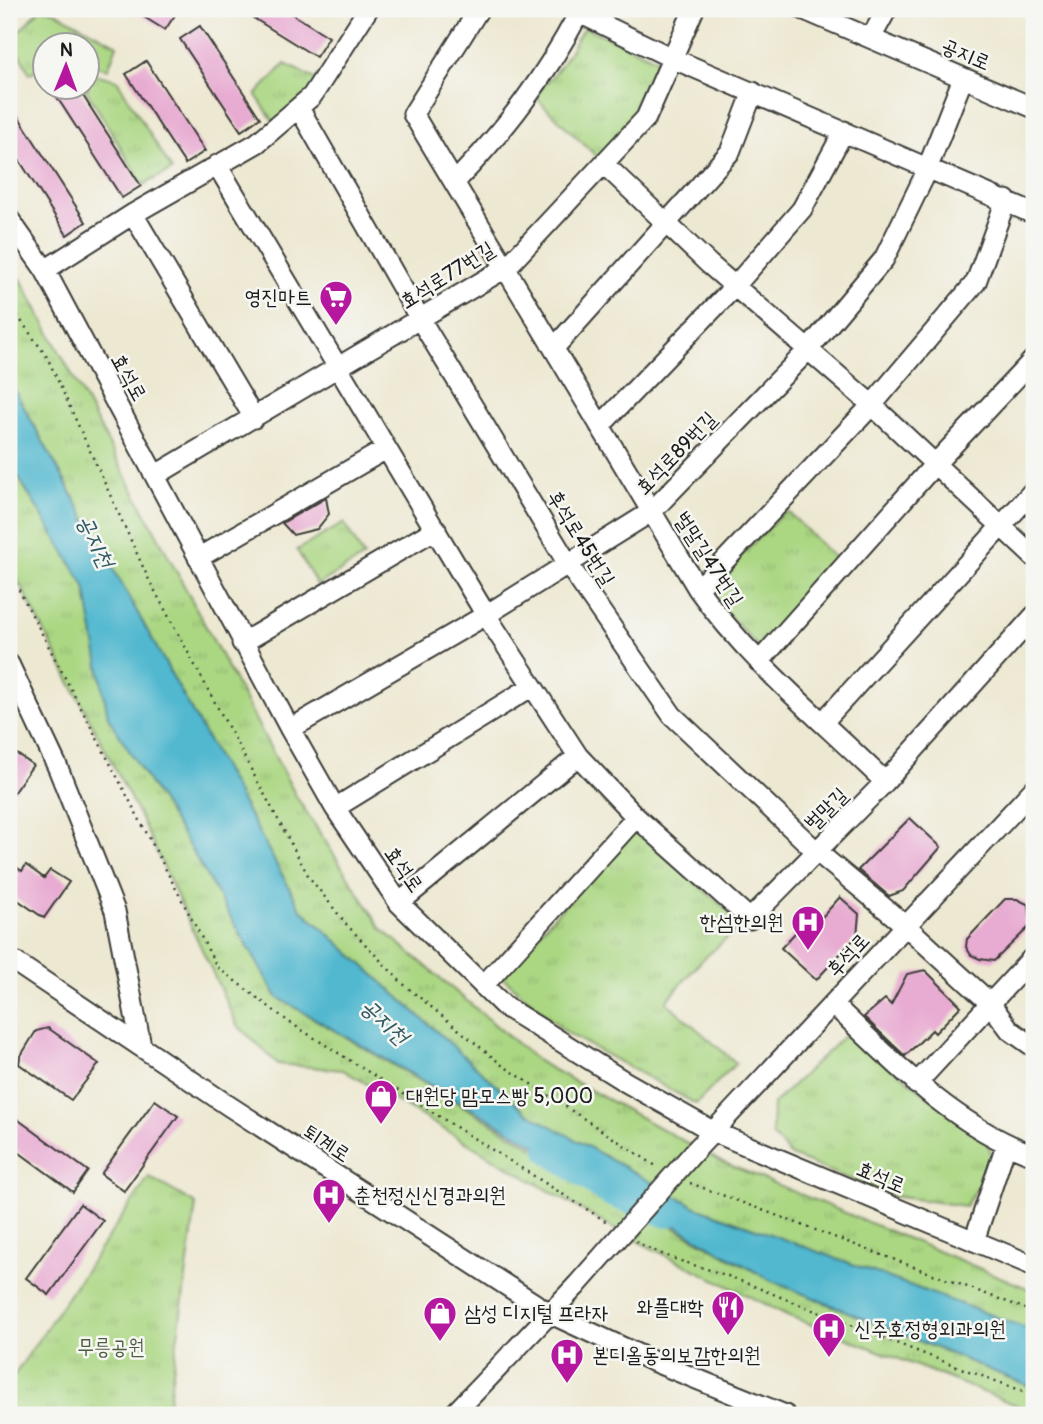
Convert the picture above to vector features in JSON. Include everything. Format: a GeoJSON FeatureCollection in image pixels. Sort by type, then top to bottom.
{"type":"FeatureCollection","features":[{"type":"Feature","properties":{"kind":"street"},"geometry":{"type":"LineString","coordinates":[[44,270],[133,214],[257,143],[312,96],[369,9]]}},
{"type":"Feature","properties":{"kind":"street","name":"벌말길47번길"},"geometry":{"type":"LineString","coordinates":[[479,9],[413,114],[698,589],[719,618],[759,662],[885,782]]}},
{"type":"Feature","properties":{"kind":"street","name":"효석로77번길"},"geometry":{"type":"LineString","coordinates":[[156,475],[340,369],[506,267],[646,118],[694,9]]}},
{"type":"Feature","properties":{"kind":"street","name":"공지로"},"geometry":{"type":"LineString","coordinates":[[802,9],[1034,108]]}},
{"type":"Feature","properties":{"kind":"street"},"geometry":{"type":"LineString","coordinates":[[871,38],[887,9]]}},
{"type":"Feature","properties":{"kind":"street"},"geometry":{"type":"LineString","coordinates":[[454,182],[508,126],[543,77],[575,11],[674,59],[1034,214]]}},
{"type":"Feature","properties":{"kind":"street","name":"효석로89번길"},"geometry":{"type":"LineString","coordinates":[[290,729],[486,615],[651,512],[807,351],[884,259],[927,169],[963,78]]}},
{"type":"Feature","properties":{"kind":"street"},"geometry":{"type":"LineString","coordinates":[[554,348],[730,152],[753,92]]}},
{"type":"Feature","properties":{"kind":"street","name":"후석로45번길"},"geometry":{"type":"LineString","coordinates":[[299,108],[420,319],[568,564],[672,715],[816,851],[906,926],[989,1002],[1010,1030],[1034,1047]]}},
{"type":"Feature","properties":{"kind":"street"},"geometry":{"type":"LineString","coordinates":[[600,426],[736,286],[802,209],[844,131]]}},
{"type":"Feature","properties":{"kind":"street"},"geometry":{"type":"LineString","coordinates":[[604,164],[807,351],[873,405],[1034,557]]}},
{"type":"Feature","properties":{"kind":"street","name":"벌말길"},"geometry":{"type":"LineString","coordinates":[[217,165],[486,615],[578,756],[636,817],[750,919],[885,782],[1034,616]]}},
{"type":"Feature","properties":{"kind":"street"},"geometry":{"type":"LineString","coordinates":[[698,589],[873,405],[976,282],[1006,200]]}},
{"type":"Feature","properties":{"kind":"street"},"geometry":{"type":"LineString","coordinates":[[133,214],[254,418]]}},
{"type":"Feature","properties":{"kind":"street","name":"효석로"},"geometry":{"type":"LineString","coordinates":[[9,219],[44,270],[290,729],[335,808],[398,904],[504,1006],[714,1132],[1034,1265]]}},
{"type":"Feature","properties":{"kind":"street"},"geometry":{"type":"LineString","coordinates":[[759,662],[935,464],[1034,359]]}},
{"type":"Feature","properties":{"kind":"street"},"geometry":{"type":"LineString","coordinates":[[198,558],[386,449]]}},
{"type":"Feature","properties":{"kind":"street"},"geometry":{"type":"LineString","coordinates":[[823,722],[1034,490]]}},
{"type":"Feature","properties":{"kind":"street"},"geometry":{"type":"LineString","coordinates":[[242,643],[436,529]]}},
{"type":"Feature","properties":{"kind":"street"},"geometry":{"type":"LineString","coordinates":[[9,664],[58,768],[116,911],[141,1046]]}},
{"type":"Feature","properties":{"kind":"street"},"geometry":{"type":"LineString","coordinates":[[335,808],[531,687]]}},
{"type":"Feature","properties":{"kind":"street"},"geometry":{"type":"LineString","coordinates":[[398,904],[578,756]]}},
{"type":"Feature","properties":{"kind":"street","name":"후석로"},"geometry":{"type":"LineString","coordinates":[[549,1313],[906,926],[1030,803]]}},
{"type":"Feature","properties":{"kind":"street"},"geometry":{"type":"LineString","coordinates":[[483,986],[636,817]]}},
{"type":"Feature","properties":{"kind":"street"},"geometry":{"type":"LineString","coordinates":[[916,1084],[1034,956]]}},
{"type":"Feature","properties":{"kind":"street","name":"퇴계로"},"geometry":{"type":"LineString","coordinates":[[9,958],[549,1313],[785,1415]]}},
{"type":"Feature","properties":{"kind":"street"},"geometry":{"type":"LineString","coordinates":[[833,1004],[916,1084],[1006,1144],[1034,1155]]}},
{"type":"Feature","properties":{"kind":"street"},"geometry":{"type":"LineString","coordinates":[[974,1241],[1006,1144]]}},
{"type":"Feature","properties":{"kind":"street"},"geometry":{"type":"LineString","coordinates":[[453,1415],[549,1313]]}},
{"type":"Feature","properties":{"kind":"path"},"geometry":{"type":"LineString","coordinates":[[9,304],[47,357],[149,580],[309,877],[346,923],[402,984],[502,1065],[663,1171]]}},
{"type":"Feature","properties":{"kind":"path"},"geometry":{"type":"LineString","coordinates":[[9,571],[217,967],[289,1022],[617,1229]]}},
{"type":"Feature","properties":{"kind":"path"},"geometry":{"type":"LineString","coordinates":[[687,1182],[1034,1312]]}},
{"type":"Feature","properties":{"kind":"path"},"geometry":{"type":"LineString","coordinates":[[628,1236],[650,1250],[732,1278],[903,1348],[1034,1395]]}},
{"type":"Feature","properties":{"kind":"green space"},"geometry":{"type":"Polygon","coordinates":[[[40,9],[50,9],[93,32],[32,32],[30,74],[11,40],[40,9]]]}},
{"type":"Feature","properties":{"kind":"green space"},"geometry":{"type":"Polygon","coordinates":[[[584,27],[670,65],[637,127],[599,159],[535,97],[562,64],[584,27]]]}},
{"type":"Feature","properties":{"kind":"green space"},"geometry":{"type":"Polygon","coordinates":[[[102,37],[117,45],[108,69],[102,68],[102,37]]]}},
{"type":"Feature","properties":{"kind":"green space"},"geometry":{"type":"Polygon","coordinates":[[[285,64],[321,82],[280,131],[256,95],[285,64]]]}},
{"type":"Feature","properties":{"kind":"green space"},"geometry":{"type":"Polygon","coordinates":[[[102,76],[117,80],[172,170],[143,185],[93,102],[102,102],[102,76]]]}},
{"type":"Feature","properties":{"kind":"green space"},"geometry":{"type":"Polygon","coordinates":[[[9,263],[22,281],[296,796],[382,929],[539,1062],[720,1161],[1034,1291],[1034,1331],[696,1207],[526,1112],[301,909],[9,380],[9,263]]]}},
{"type":"Feature","properties":{"kind":"green space"},"geometry":{"type":"Polygon","coordinates":[[[9,462],[85,586],[108,717],[191,849],[277,997],[611,1193],[772,1281],[1034,1388],[1034,1412],[787,1315],[621,1233],[343,1070],[278,1064],[237,1025],[144,825],[9,563],[9,462]]]}},
{"type":"Feature","properties":{"kind":"green space"},"geometry":{"type":"Polygon","coordinates":[[[786,510],[840,563],[761,650],[706,591],[786,510]]]}},
{"type":"Feature","properties":{"kind":"green space"},"geometry":{"type":"Polygon","coordinates":[[[344,523],[364,557],[317,585],[297,550],[344,523]]]}},
{"type":"Feature","properties":{"kind":"green space"},"geometry":{"type":"Polygon","coordinates":[[[636,831],[743,924],[701,961],[666,1002],[736,1063],[696,1104],[567,1033],[499,974],[636,831]]]}},
{"type":"Feature","properties":{"kind":"green space"},"geometry":{"type":"Polygon","coordinates":[[[848,1032],[988,1144],[994,1164],[965,1206],[893,1196],[791,1156],[772,1135],[773,1104],[848,1032]]]}},
{"type":"Feature","properties":{"kind":"green space","name":"무릉공원"},"geometry":{"type":"Polygon","coordinates":[[[149,1177],[196,1204],[167,1415],[9,1415],[9,1383],[149,1177]]]}},
{"type":"Feature","properties":{"kind":"green space"},"geometry":{"type":"Polygon","coordinates":[[[184,1407],[241,1415],[183,1415],[184,1407]]]}},
{"type":"Feature","properties":{"kind":"water"},"geometry":{"type":"Polygon","coordinates":[[[9,380],[301,909],[526,1112],[696,1207],[1034,1331],[1034,1388],[772,1281],[277,997],[191,849],[108,717],[85,586],[9,462],[9,380]]]}},
{"type":"Feature","properties":{"kind":"building"},"geometry":{"type":"Polygon","coordinates":[[[131,9],[179,9],[165,30],[131,9]]]}},
{"type":"Feature","properties":{"kind":"building"},"geometry":{"type":"Polygon","coordinates":[[[239,9],[284,9],[329,37],[316,57],[239,9]]]}},
{"type":"Feature","properties":{"kind":"building"},"geometry":{"type":"Polygon","coordinates":[[[200,26],[260,118],[241,131],[180,39],[200,26]]]}},
{"type":"Feature","properties":{"kind":"building"},"geometry":{"type":"Polygon","coordinates":[[[146,61],[205,151],[185,164],[126,74],[146,61]]]}},
{"type":"Feature","properties":{"kind":"building"},"geometry":{"type":"Polygon","coordinates":[[[9,102],[86,222],[67,235],[9,144],[9,102]]]}},
{"type":"Feature","properties":{"kind":"building"},"geometry":{"type":"Polygon","coordinates":[[[60,102],[87,102],[141,186],[122,198],[60,102]]]}},
{"type":"Feature","properties":{"kind":"building"},"geometry":{"type":"Polygon","coordinates":[[[326,498],[329,514],[317,529],[293,535],[282,523],[326,498]]]}},
{"type":"Feature","properties":{"kind":"building"},"geometry":{"type":"Polygon","coordinates":[[[14,752],[33,765],[9,799],[9,759],[14,752]]]}},
{"type":"Feature","properties":{"kind":"building"},"geometry":{"type":"Polygon","coordinates":[[[910,818],[941,847],[903,891],[889,896],[858,870],[910,818]]]}},
{"type":"Feature","properties":{"kind":"building"},"geometry":{"type":"Polygon","coordinates":[[[9,862],[22,871],[26,865],[44,878],[50,870],[69,882],[44,918],[9,894],[9,862]]]}},
{"type":"Feature","properties":{"kind":"building"},"geometry":{"type":"Polygon","coordinates":[[[840,897],[859,914],[857,936],[816,980],[781,948],[807,920],[815,925],[840,897]]]}},
{"type":"Feature","properties":{"kind":"building"},"geometry":{"type":"Polygon","coordinates":[[[1005,899],[1017,899],[1029,905],[1031,925],[994,961],[971,955],[966,947],[967,939],[1005,899]]]}},
{"type":"Feature","properties":{"kind":"building"},"geometry":{"type":"Polygon","coordinates":[[[925,970],[961,1006],[935,1033],[932,1030],[905,1056],[864,1017],[885,999],[891,1005],[907,974],[925,970]]]}},
{"type":"Feature","properties":{"kind":"building"},"geometry":{"type":"Polygon","coordinates":[[[48,1028],[99,1064],[71,1100],[19,1064],[20,1057],[36,1031],[48,1028]]]}},
{"type":"Feature","properties":{"kind":"building"},"geometry":{"type":"Polygon","coordinates":[[[155,1100],[178,1116],[124,1191],[101,1174],[155,1100]]]}},
{"type":"Feature","properties":{"kind":"building"},"geometry":{"type":"Polygon","coordinates":[[[9,1113],[88,1171],[73,1192],[9,1145],[9,1113]]]}},
{"type":"Feature","properties":{"kind":"building"},"geometry":{"type":"Polygon","coordinates":[[[80,1204],[103,1221],[49,1295],[26,1278],[80,1204]]]}},
{"type":"Feature","properties":{"kind":"waterway","name":"공지천"},"geometry":{"type":"LineString","coordinates":[[550,1150],[611,1193],[667,1214]]}},
{"type":"Feature","properties":{"kind":"place","name":"영진마트"},"geometry":{"type":"Point","coordinates":[336,327]}},
{"type":"Feature","properties":{"kind":"place","name":"한섬한의원"},"geometry":{"type":"Point","coordinates":[808,952]}},
{"type":"Feature","properties":{"kind":"place","name":"대원당 맘모스빵 5,000"},"geometry":{"type":"Point","coordinates":[381,1126]}},
{"type":"Feature","properties":{"kind":"place","name":"춘천정신신경과의원"},"geometry":{"type":"Point","coordinates":[329,1225]}},
{"type":"Feature","properties":{"kind":"place","name":"와플대학"},"geometry":{"type":"Point","coordinates":[728,1337]}},
{"type":"Feature","properties":{"kind":"place","name":"삼성 디지털 프라자"},"geometry":{"type":"Point","coordinates":[440,1343]}},
{"type":"Feature","properties":{"kind":"place","name":"신주호정형외과의원"},"geometry":{"type":"Point","coordinates":[829,1359]}},
{"type":"Feature","properties":{"kind":"place","name":"본디올동의보감한의원"},"geometry":{"type":"Point","coordinates":[567,1385]}}]}
